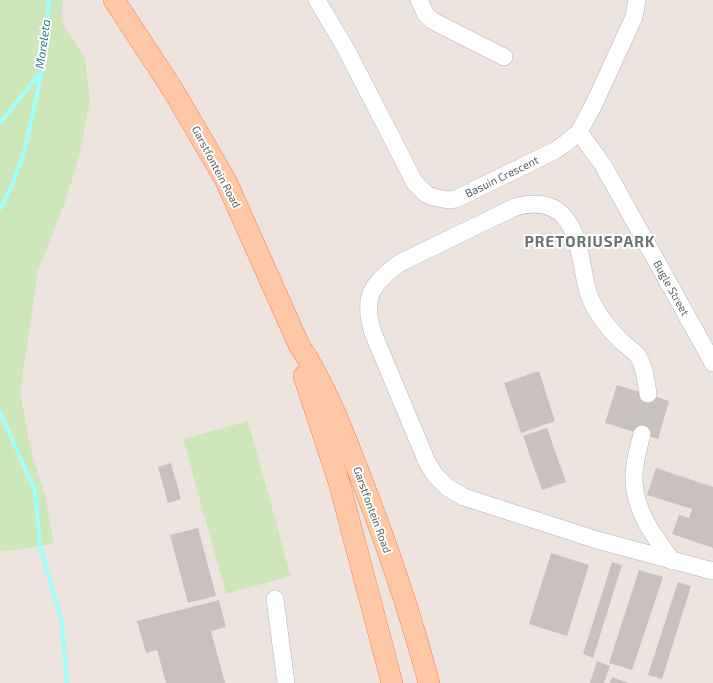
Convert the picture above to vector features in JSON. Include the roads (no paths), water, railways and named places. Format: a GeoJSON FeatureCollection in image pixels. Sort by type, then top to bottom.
{"type":"FeatureCollection","features":[{"type":"Feature","properties":{"kind":"main road","name":"Garstfontein Road"},"geometry":{"type":"LineString","coordinates":[[114,0],[173,90],[226,181],[299,345],[313,366],[341,428],[377,520],[415,630],[429,683]]}},
{"type":"Feature","properties":{"kind":"main road","name":"Garstfontein Road"},"geometry":{"type":"LineString","coordinates":[[299,345],[302,369],[341,489],[392,683]]}},
{"type":"Feature","properties":{"kind":"street","name":"Basuin Crescent"},"geometry":{"type":"LineString","coordinates":[[317,0],[346,49],[410,176],[419,189],[426,194],[448,200],[466,196],[554,151],[579,132],[594,104],[634,16],[637,0]]}},
{"type":"Feature","properties":{"kind":"street"},"geometry":{"type":"LineString","coordinates":[[419,0],[421,8],[433,21],[504,57]]}},
{"type":"Feature","properties":{"kind":"street","name":"Bugle Street"},"geometry":{"type":"LineString","coordinates":[[579,132],[603,165],[713,363]]}},
{"type":"Feature","properties":{"kind":"street"},"geometry":{"type":"LineString","coordinates":[[648,394],[644,371],[638,356],[607,328],[589,296],[572,230],[565,217],[551,207],[538,204],[526,204],[515,207],[400,263],[384,274],[372,288],[367,302],[368,319],[373,333],[419,444],[435,475],[448,488],[464,497],[597,540],[709,573]]}},
{"type":"Feature","properties":{"kind":"street"},"geometry":{"type":"LineString","coordinates":[[642,434],[634,481],[636,500],[644,520],[672,561]]}},
{"type":"Feature","properties":{"kind":"street"},"geometry":{"type":"LineString","coordinates":[[275,599],[286,683]]}},
{"type":"Feature","properties":{"kind":"waterway","name":"Moreleta"},"geometry":{"type":"LineString","coordinates":[[0,123],[42,71],[49,0]]}},
{"type":"Feature","properties":{"kind":"waterway"},"geometry":{"type":"LineString","coordinates":[[0,209],[13,183],[25,149],[42,71]]}},
{"type":"Feature","properties":{"kind":"waterway"},"geometry":{"type":"LineString","coordinates":[[0,412],[35,491],[40,546],[62,623],[67,683]]}},
{"type":"Feature","properties":{"kind":"tunnel"},"geometry":{"type":"LineString","coordinates":[[642,434],[648,394]]}},
{"type":"Feature","properties":{"kind":"district","name":"PRETORIUSPARK"},"geometry":{"type":"Point","coordinates":[590,242]}}]}
